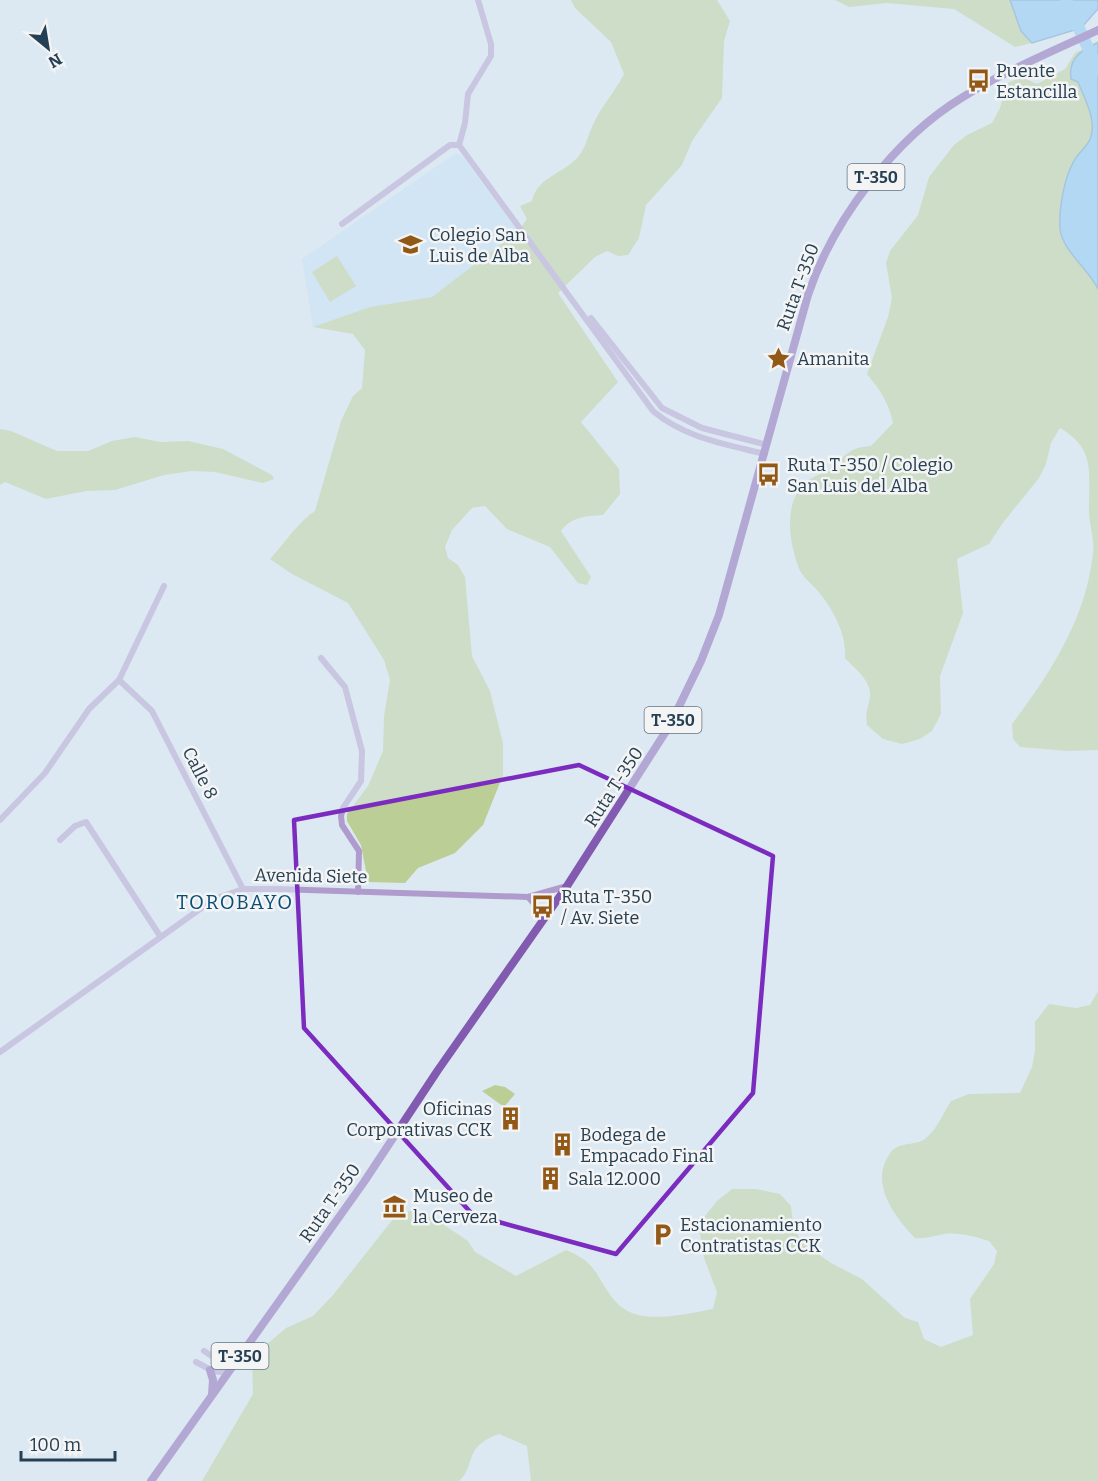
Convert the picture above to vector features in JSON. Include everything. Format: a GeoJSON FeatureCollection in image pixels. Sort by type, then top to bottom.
{"type":"FeatureCollection","features":[{"type":"Feature","properties":{"kind":"main road","name":"Ruta T-350"},"geometry":{"type":"LineString","coordinates":[[151,1481],[546,918],[658,746],[692,683],[719,615],[765,454],[787,364],[816,271],[833,237],[863,193],[912,138],[963,97],[1096,31]]}},
{"type":"Feature","properties":{"kind":"main road"},"geometry":{"type":"LineString","coordinates":[[218,1360],[231,1359],[243,1352]]}},
{"type":"Feature","properties":{"kind":"main road"},"geometry":{"type":"LineString","coordinates":[[210,1370],[213,1385],[210,1398]]}},
{"type":"Feature","properties":{"kind":"street"},"geometry":{"type":"LineString","coordinates":[[459,145],[465,123],[468,94],[491,56],[491,44],[478,0]]}},
{"type":"Feature","properties":{"kind":"street"},"geometry":{"type":"LineString","coordinates":[[342,224],[450,145],[459,145]]}},
{"type":"Feature","properties":{"kind":"street"},"geometry":{"type":"LineString","coordinates":[[459,145],[582,310],[640,397],[660,417],[694,436],[765,454]]}},
{"type":"Feature","properties":{"kind":"street"},"geometry":{"type":"LineString","coordinates":[[582,310],[599,326],[662,408],[702,428],[767,445]]}},
{"type":"Feature","properties":{"kind":"street"},"geometry":{"type":"LineString","coordinates":[[0,820],[45,773],[89,709],[119,680],[164,586]]}},
{"type":"Feature","properties":{"kind":"street"},"geometry":{"type":"LineString","coordinates":[[321,658],[345,687],[362,751],[361,782],[343,808],[341,816],[344,828],[359,851],[358,892]]}},
{"type":"Feature","properties":{"kind":"street","name":"Calle 8"},"geometry":{"type":"LineString","coordinates":[[119,680],[152,711],[243,890]]}},
{"type":"Feature","properties":{"kind":"street"},"geometry":{"type":"LineString","coordinates":[[60,840],[75,826],[86,822],[160,936]]}},
{"type":"Feature","properties":{"kind":"street","name":"Avenida Siete"},"geometry":{"type":"LineString","coordinates":[[0,1052],[214,899],[243,890],[528,897],[567,886]]}},
{"type":"Feature","properties":{"kind":"street"},"geometry":{"type":"LineString","coordinates":[[528,897],[546,918]]}},
{"type":"Feature","properties":{"kind":"street"},"geometry":{"type":"LineString","coordinates":[[204,1351],[218,1360],[228,1373]]}},
{"type":"Feature","properties":{"kind":"street"},"geometry":{"type":"LineString","coordinates":[[196,1362],[210,1370],[228,1373]]}},
{"type":"Feature","properties":{"kind":"highlighted area"},"geometry":{"type":"Polygon","coordinates":[[[579,765],[773,856],[753,1093],[616,1254],[473,1215],[304,1028],[294,820],[579,765]]]}},
{"type":"Feature","properties":{"kind":"shaded area","name":"Colegio San Luis de Alba"},"geometry":{"type":"Polygon","coordinates":[[[456,153],[462,156],[518,231],[432,297],[370,307],[313,327],[302,259],[456,153]]]}},
{"type":"Feature","properties":{"kind":"green space"},"geometry":{"type":"Polygon","coordinates":[[[571,0],[717,0],[730,21],[724,41],[722,98],[692,141],[682,165],[646,205],[639,238],[628,255],[618,256],[607,251],[595,257],[558,293],[618,382],[581,422],[619,469],[620,494],[603,515],[574,520],[561,531],[591,577],[587,585],[578,583],[550,547],[507,529],[485,506],[472,508],[452,530],[445,547],[448,558],[458,565],[465,577],[472,656],[490,691],[503,743],[503,775],[483,825],[455,853],[418,868],[405,883],[368,882],[361,845],[347,821],[347,814],[368,786],[383,751],[384,716],[390,680],[384,660],[348,603],[292,574],[270,559],[297,527],[315,511],[341,421],[353,396],[362,388],[365,350],[353,334],[313,327],[370,307],[432,297],[518,231],[527,219],[520,206],[532,201],[539,186],[578,157],[599,114],[624,74],[611,42],[575,8],[571,0]]]}},
{"type":"Feature","properties":{"kind":"green space"},"geometry":{"type":"Polygon","coordinates":[[[835,0],[1010,0],[1021,31],[1032,43],[1015,47],[954,9],[887,3],[849,7],[835,0]]]}},
{"type":"Feature","properties":{"kind":"green space"},"geometry":{"type":"Polygon","coordinates":[[[1098,41],[1098,750],[1068,751],[1020,747],[1013,739],[1012,724],[1053,665],[1075,622],[1089,576],[1093,552],[1089,513],[1088,462],[1079,444],[1060,428],[1051,443],[1046,464],[1039,478],[989,544],[957,559],[963,613],[940,676],[941,714],[932,731],[920,739],[902,744],[883,739],[867,725],[870,691],[862,676],[845,658],[844,640],[834,614],[798,566],[791,535],[792,506],[805,483],[818,475],[834,470],[849,452],[871,446],[893,423],[883,397],[867,374],[888,317],[892,298],[886,263],[890,251],[918,215],[929,177],[954,145],[967,135],[992,123],[1007,84],[1022,77],[1037,84],[1065,69],[1075,53],[1098,41]]]}},
{"type":"Feature","properties":{"kind":"green space"},"geometry":{"type":"Polygon","coordinates":[[[337,256],[356,286],[330,302],[312,272],[337,256]]]}},
{"type":"Feature","properties":{"kind":"green space"},"geometry":{"type":"Polygon","coordinates":[[[0,429],[11,431],[57,451],[88,451],[112,441],[135,437],[160,442],[188,441],[223,449],[272,475],[274,479],[263,483],[215,472],[192,471],[164,475],[115,490],[86,491],[46,499],[5,482],[0,485],[0,429]]]}},
{"type":"Feature","properties":{"kind":"green space"},"geometry":{"type":"Polygon","coordinates":[[[1098,991],[1098,1481],[531,1481],[527,1446],[499,1434],[487,1439],[475,1450],[468,1469],[459,1481],[202,1481],[253,1394],[252,1357],[286,1328],[313,1316],[333,1295],[397,1214],[413,1210],[435,1219],[468,1241],[475,1252],[516,1276],[566,1250],[591,1266],[609,1293],[625,1310],[649,1317],[662,1317],[713,1309],[717,1292],[704,1258],[700,1234],[705,1216],[717,1201],[732,1189],[756,1189],[780,1194],[791,1206],[793,1224],[801,1242],[831,1263],[862,1279],[905,1318],[918,1322],[924,1339],[941,1347],[973,1335],[970,1299],[994,1264],[997,1251],[989,1241],[962,1234],[915,1238],[899,1220],[886,1198],[882,1175],[885,1163],[891,1152],[899,1146],[925,1139],[937,1126],[951,1101],[969,1094],[1020,1093],[1032,1067],[1035,1050],[1035,1022],[1049,1004],[1076,1008],[1090,1005],[1098,991]]]}},
{"type":"Feature","properties":{"kind":"green space"},"geometry":{"type":"Polygon","coordinates":[[[495,1085],[505,1087],[515,1094],[504,1107],[482,1091],[495,1085]]]}},
{"type":"Feature","properties":{"kind":"water"},"geometry":{"type":"Polygon","coordinates":[[[1010,0],[1098,0],[1098,9],[1081,28],[1032,43],[1021,31],[1010,0]]]}},
{"type":"Feature","properties":{"kind":"water"},"geometry":{"type":"Polygon","coordinates":[[[1097,43],[1098,289],[1065,244],[1060,228],[1061,202],[1067,176],[1076,158],[1089,142],[1092,132],[1087,102],[1078,82],[1071,79],[1072,66],[1081,52],[1097,43]]]}},
{"type":"Feature","properties":{"kind":"waterway"},"geometry":{"type":"LineString","coordinates":[[1066,0],[1098,70]]}},
{"type":"Feature","properties":{"kind":"place","name":"Puente Estancilla"},"geometry":{"type":"Point","coordinates":[978,81]}},
{"type":"Feature","properties":{"kind":"place","name":"Colegio San Luis de Alba"},"geometry":{"type":"Point","coordinates":[411,245]}},
{"type":"Feature","properties":{"kind":"place","name":"Amanita"},"geometry":{"type":"Point","coordinates":[779,359]}},
{"type":"Feature","properties":{"kind":"place","name":"Ruta T-350 / Colegio San Luis del Alba"},"geometry":{"type":"Point","coordinates":[769,475]}},
{"type":"Feature","properties":{"kind":"place","name":"Ruta T-350 / Av. Siete"},"geometry":{"type":"Point","coordinates":[543,907]}},
{"type":"Feature","properties":{"kind":"place","name":"Oficinas Corporativas CCK"},"geometry":{"type":"Point","coordinates":[510,1119]}},
{"type":"Feature","properties":{"kind":"place","name":"Bodega de Empacado Final"},"geometry":{"type":"Point","coordinates":[562,1145]}},
{"type":"Feature","properties":{"kind":"place","name":"Sala 12.000"},"geometry":{"type":"Point","coordinates":[550,1179]}},
{"type":"Feature","properties":{"kind":"place","name":"Museo de la Cerveza"},"geometry":{"type":"Point","coordinates":[395,1206]}},
{"type":"Feature","properties":{"kind":"place","name":"Estacionamiento Contratistas CCK"},"geometry":{"type":"Point","coordinates":[662,1235]}},
{"type":"Feature","properties":{"kind":"district","name":"TOROBAYO"},"geometry":{"type":"Point","coordinates":[235,902]}}]}
